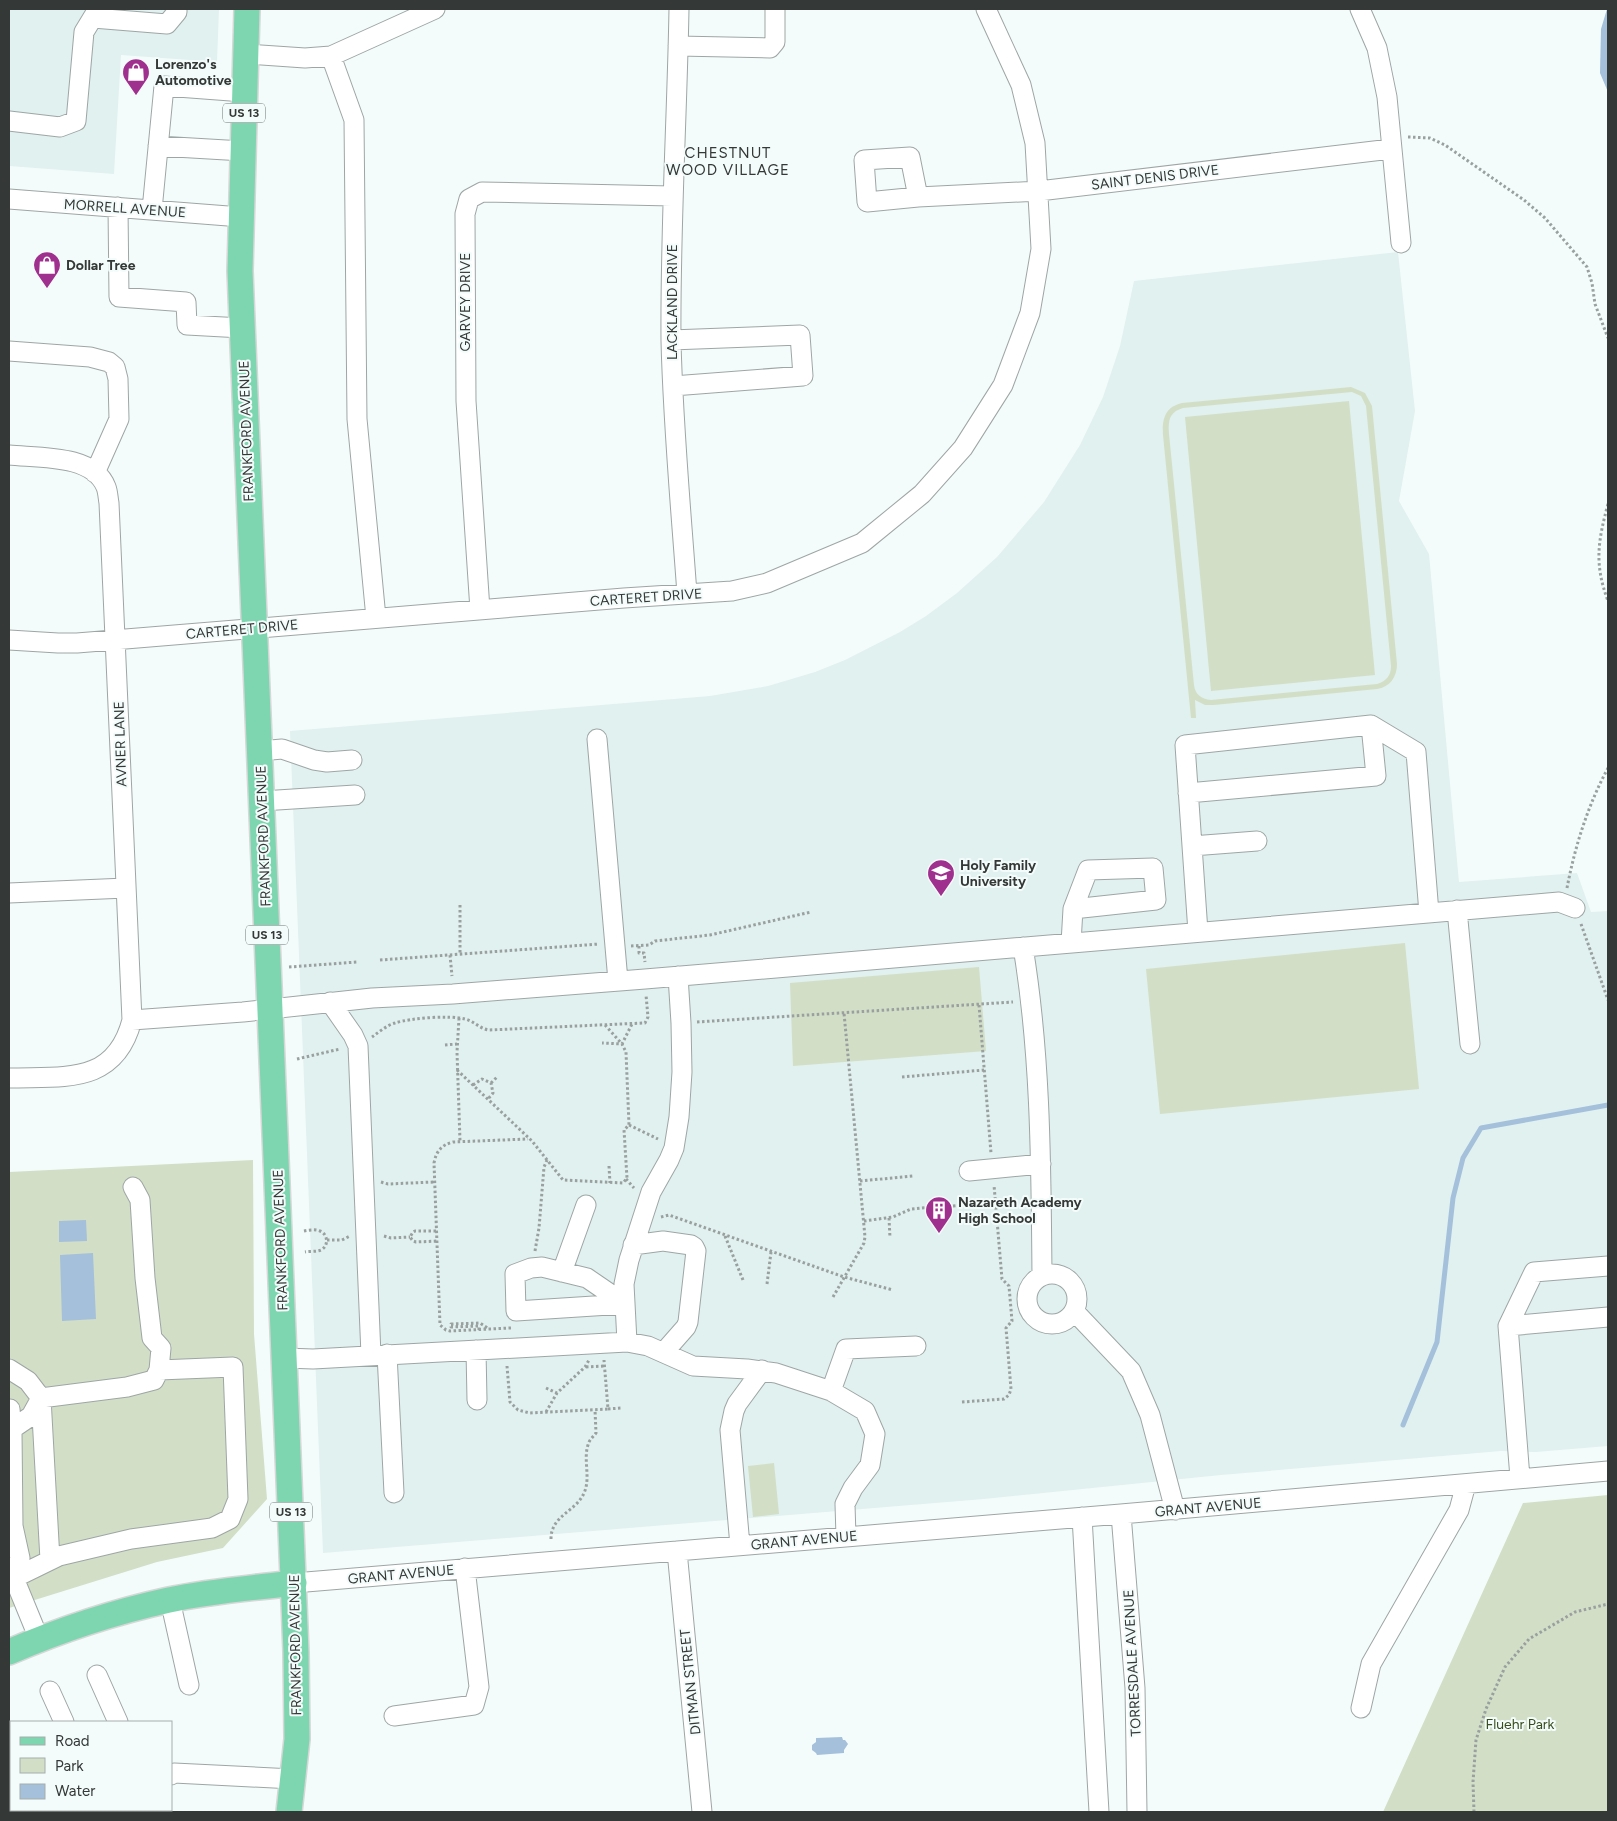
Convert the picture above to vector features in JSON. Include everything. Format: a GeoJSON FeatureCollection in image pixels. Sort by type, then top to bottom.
{"type":"FeatureCollection","features":[{"type":"Feature","properties":{"kind":"main road","name":"FRANKFORD AVENUE"},"geometry":{"type":"LineString","coordinates":[[247,9],[240,271],[294,1584],[297,1683],[296,1739],[289,1812]]}},
{"type":"Feature","properties":{"kind":"main road","name":"GRANT AVENUE"},"geometry":{"type":"LineString","coordinates":[[9,1652],[38,1639],[121,1612],[170,1600],[208,1593],[294,1584]]}},
{"type":"Feature","properties":{"kind":"street"},"geometry":{"type":"LineString","coordinates":[[9,121],[60,127],[76,121],[84,32],[95,13],[167,24],[177,12],[177,9]]}},
{"type":"Feature","properties":{"kind":"street"},"geometry":{"type":"LineString","coordinates":[[246,54],[305,58],[331,56],[436,9]]}},
{"type":"Feature","properties":{"kind":"street","name":"LACKLAND DRIVE"},"geometry":{"type":"LineString","coordinates":[[679,9],[672,196],[671,340],[672,386],[687,594]]}},
{"type":"Feature","properties":{"kind":"street"},"geometry":{"type":"LineString","coordinates":[[678,46],[770,48],[776,42],[775,9]]}},
{"type":"Feature","properties":{"kind":"street","name":"CARTERET DRIVE"},"geometry":{"type":"LineString","coordinates":[[9,640],[58,643],[115,640],[732,591],[767,583],[862,543],[922,494],[963,448],[1004,384],[1030,312],[1041,249],[1036,143],[1021,84],[986,9]]}},
{"type":"Feature","properties":{"kind":"street"},"geometry":{"type":"LineString","coordinates":[[1360,9],[1377,48],[1387,97],[1390,144],[1401,242]]}},
{"type":"Feature","properties":{"kind":"street"},"geometry":{"type":"LineString","coordinates":[[331,56],[354,120],[357,419],[376,618]]}},
{"type":"Feature","properties":{"kind":"street"},"geometry":{"type":"LineString","coordinates":[[152,210],[164,86],[244,92]]}},
{"type":"Feature","properties":{"kind":"street","name":"SAINT DENIS DRIVE"},"geometry":{"type":"LineString","coordinates":[[918,197],[1039,191],[1390,144]]}},
{"type":"Feature","properties":{"kind":"street"},"geometry":{"type":"LineString","coordinates":[[158,146],[243,151]]}},
{"type":"Feature","properties":{"kind":"street","name":"GARVEY DRIVE"},"geometry":{"type":"LineString","coordinates":[[480,610],[466,401],[465,214],[469,199],[482,192],[672,196]]}},
{"type":"Feature","properties":{"kind":"street","name":"MORRELL AVENUE"},"geometry":{"type":"LineString","coordinates":[[9,199],[241,217]]}},
{"type":"Feature","properties":{"kind":"street"},"geometry":{"type":"LineString","coordinates":[[118,208],[119,296],[186,302],[187,325],[242,328]]}},
{"type":"Feature","properties":{"kind":"street"},"geometry":{"type":"LineString","coordinates":[[671,340],[800,335],[803,376],[672,386]]}},
{"type":"Feature","properties":{"kind":"street"},"geometry":{"type":"LineString","coordinates":[[9,351],[90,357],[109,362],[114,367],[118,379],[119,419],[96,473],[84,465],[69,460],[9,455]]}},
{"type":"Feature","properties":{"kind":"street","name":"AVNER LANE"},"geometry":{"type":"LineString","coordinates":[[96,473],[106,487],[109,502],[132,1020]]}},
{"type":"Feature","properties":{"kind":"street"},"geometry":{"type":"LineString","coordinates":[[1188,793],[1376,776],[1371,725]]}},
{"type":"Feature","properties":{"kind":"street"},"geometry":{"type":"LineString","coordinates":[[1198,932],[1185,745],[1371,725],[1416,752],[1430,913]]}},
{"type":"Feature","properties":{"kind":"street"},"geometry":{"type":"LineString","coordinates":[[598,739],[618,981]]}},
{"type":"Feature","properties":{"kind":"street"},"geometry":{"type":"LineString","coordinates":[[260,751],[282,750],[321,761],[352,760]]}},
{"type":"Feature","properties":{"kind":"street"},"geometry":{"type":"LineString","coordinates":[[262,801],[355,795]]}},
{"type":"Feature","properties":{"kind":"street"},"geometry":{"type":"LineString","coordinates":[[1192,846],[1257,841]]}},
{"type":"Feature","properties":{"kind":"street"},"geometry":{"type":"LineString","coordinates":[[9,893],[126,888]]}},
{"type":"Feature","properties":{"kind":"street"},"geometry":{"type":"LineString","coordinates":[[9,1078],[75,1076],[96,1070],[110,1060],[121,1047],[132,1020],[243,1012],[372,998],[453,994],[618,981],[1560,902],[1575,908]]}},
{"type":"Feature","properties":{"kind":"street"},"geometry":{"type":"LineString","coordinates":[[1071,943],[1073,909]]}},
{"type":"Feature","properties":{"kind":"street"},"geometry":{"type":"LineString","coordinates":[[1458,910],[1470,1044]]}},
{"type":"Feature","properties":{"kind":"street"},"geometry":{"type":"LineString","coordinates":[[1023,947],[1032,1001],[1039,1090],[1042,1276]]}},
{"type":"Feature","properties":{"kind":"street"},"geometry":{"type":"LineString","coordinates":[[627,1342],[624,1284],[633,1245],[651,1192],[670,1160],[679,1118],[682,1072],[682,1023],[678,976]]}},
{"type":"Feature","properties":{"kind":"street"},"geometry":{"type":"LineString","coordinates":[[330,1002],[353,1035],[358,1046],[379,1355],[394,1494]]}},
{"type":"Feature","properties":{"kind":"street"},"geometry":{"type":"LineString","coordinates":[[968,1171],[1041,1159]]}},
{"type":"Feature","properties":{"kind":"street"},"geometry":{"type":"LineString","coordinates":[[41,1398],[127,1387],[154,1380],[159,1370],[160,1348],[152,1338],[145,1278],[140,1200],[133,1187]]}},
{"type":"Feature","properties":{"kind":"street"},"geometry":{"type":"LineString","coordinates":[[562,1272],[586,1204]]}},
{"type":"Feature","properties":{"kind":"street"},"geometry":{"type":"LineString","coordinates":[[633,1245],[664,1242],[691,1246],[696,1251],[688,1322],[686,1327],[664,1352]]}},
{"type":"Feature","properties":{"kind":"street"},"geometry":{"type":"LineString","coordinates":[[1520,1478],[1508,1326],[1534,1272],[1608,1266]]}},
{"type":"Feature","properties":{"kind":"street"},"geometry":{"type":"LineString","coordinates":[[542,1267],[587,1278],[625,1304],[516,1311],[515,1274],[531,1268],[542,1267]]}},
{"type":"Feature","properties":{"kind":"street"},"geometry":{"type":"LineString","coordinates":[[1057,1274],[1071,1282],[1077,1296],[1074,1311],[1069,1317],[1055,1324],[1040,1321],[1034,1316],[1028,1302],[1030,1287],[1042,1276],[1057,1274]]}},
{"type":"Feature","properties":{"kind":"street"},"geometry":{"type":"LineString","coordinates":[[1074,1311],[1132,1371],[1150,1415],[1175,1510]]}},
{"type":"Feature","properties":{"kind":"street"},"geometry":{"type":"LineString","coordinates":[[1508,1326],[1608,1316]]}},
{"type":"Feature","properties":{"kind":"street"},"geometry":{"type":"LineString","coordinates":[[285,1358],[313,1359],[627,1342],[648,1346],[693,1366],[762,1370],[832,1391],[865,1411],[875,1434],[870,1465],[853,1488],[845,1504],[846,1537]]}},
{"type":"Feature","properties":{"kind":"street"},"geometry":{"type":"LineString","coordinates":[[832,1391],[846,1350],[916,1346]]}},
{"type":"Feature","properties":{"kind":"street"},"geometry":{"type":"LineString","coordinates":[[476,1350],[477,1400]]}},
{"type":"Feature","properties":{"kind":"street"},"geometry":{"type":"LineString","coordinates":[[11,1577],[59,1556],[131,1539],[212,1528],[230,1519],[238,1499],[233,1367],[159,1370]]}},
{"type":"Feature","properties":{"kind":"street"},"geometry":{"type":"LineString","coordinates":[[9,1369],[28,1380],[41,1398],[50,1560]]}},
{"type":"Feature","properties":{"kind":"street"},"geometry":{"type":"LineString","coordinates":[[740,1546],[730,1430],[737,1404],[762,1370]]}},
{"type":"Feature","properties":{"kind":"street"},"geometry":{"type":"LineString","coordinates":[[12,1429],[31,1416],[41,1398]]}},
{"type":"Feature","properties":{"kind":"street"},"geometry":{"type":"LineString","coordinates":[[10,1409],[13,1526],[20,1558],[11,1577],[38,1639]]}},
{"type":"Feature","properties":{"kind":"street","name":"GRANT AVENUE"},"geometry":{"type":"LineString","coordinates":[[294,1584],[466,1568],[1175,1510],[1608,1471]]}},
{"type":"Feature","properties":{"kind":"street"},"geometry":{"type":"LineString","coordinates":[[1361,1708],[1370,1664],[1459,1510],[1466,1484]]}},
{"type":"Feature","properties":{"kind":"street","name":"TORRESDALE AVENUE"},"geometry":{"type":"LineString","coordinates":[[1121,1514],[1135,1688],[1137,1812]]}},
{"type":"Feature","properties":{"kind":"street"},"geometry":{"type":"LineString","coordinates":[[1082,1517],[1099,1812]]}},
{"type":"Feature","properties":{"kind":"street","name":"DITMAN STREET"},"geometry":{"type":"LineString","coordinates":[[677,1551],[702,1812]]}},
{"type":"Feature","properties":{"kind":"street"},"geometry":{"type":"LineString","coordinates":[[394,1716],[474,1705],[479,1687],[466,1568]]}},
{"type":"Feature","properties":{"kind":"street"},"geometry":{"type":"LineString","coordinates":[[170,1600],[189,1684]]}},
{"type":"Feature","properties":{"kind":"street"},"geometry":{"type":"LineString","coordinates":[[97,1675],[118,1721]]}},
{"type":"Feature","properties":{"kind":"street"},"geometry":{"type":"LineString","coordinates":[[50,1691],[64,1721]]}},
{"type":"Feature","properties":{"kind":"street"},"geometry":{"type":"LineString","coordinates":[[172,1774],[293,1779]]}},
{"type":"Feature","properties":{"kind":"path"},"geometry":{"type":"LineString","coordinates":[[1390,144],[1421,137],[1438,141],[1534,207],[1587,267],[1592,282],[1595,304],[1608,338]]}},
{"type":"Feature","properties":{"kind":"path"},"geometry":{"type":"LineString","coordinates":[[1608,504],[1601,533],[1598,565],[1601,582],[1608,601]]}},
{"type":"Feature","properties":{"kind":"path"},"geometry":{"type":"LineString","coordinates":[[1608,768],[1589,806],[1567,888],[1608,1000]]}},
{"type":"Feature","properties":{"kind":"path"},"geometry":{"type":"LineString","coordinates":[[460,905],[460,954]]}},
{"type":"Feature","properties":{"kind":"path"},"geometry":{"type":"LineString","coordinates":[[625,946],[649,945],[655,941],[725,932],[811,912]]}},
{"type":"Feature","properties":{"kind":"path"},"geometry":{"type":"LineString","coordinates":[[380,960],[605,944]]}},
{"type":"Feature","properties":{"kind":"path"},"geometry":{"type":"LineString","coordinates":[[638,946],[639,954],[644,953],[645,956]]}},
{"type":"Feature","properties":{"kind":"path"},"geometry":{"type":"LineString","coordinates":[[450,955],[452,971]]}},
{"type":"Feature","properties":{"kind":"path"},"geometry":{"type":"LineString","coordinates":[[289,967],[357,962]]}},
{"type":"Feature","properties":{"kind":"path"},"geometry":{"type":"LineString","coordinates":[[366,1041],[393,1023],[416,1019],[466,1019],[490,1030],[643,1023],[647,1020],[645,987]]}},
{"type":"Feature","properties":{"kind":"path"},"geometry":{"type":"LineString","coordinates":[[682,1023],[1032,1001]]}},
{"type":"Feature","properties":{"kind":"path"},"geometry":{"type":"LineString","coordinates":[[979,1004],[993,1168]]}},
{"type":"Feature","properties":{"kind":"path"},"geometry":{"type":"LineString","coordinates":[[833,1297],[864,1243],[865,1237],[844,1013]]}},
{"type":"Feature","properties":{"kind":"path"},"geometry":{"type":"LineString","coordinates":[[458,1018],[457,1070],[460,1141]]}},
{"type":"Feature","properties":{"kind":"path"},"geometry":{"type":"LineString","coordinates":[[622,1044],[633,1024]]}},
{"type":"Feature","properties":{"kind":"path"},"geometry":{"type":"LineString","coordinates":[[605,1025],[622,1044],[626,1052],[629,1125],[624,1130],[626,1179],[637,1190]]}},
{"type":"Feature","properties":{"kind":"path"},"geometry":{"type":"LineString","coordinates":[[602,1043],[622,1044]]}},
{"type":"Feature","properties":{"kind":"path"},"geometry":{"type":"LineString","coordinates":[[445,1045],[457,1044]]}},
{"type":"Feature","properties":{"kind":"path"},"geometry":{"type":"LineString","coordinates":[[297,1059],[342,1049]]}},
{"type":"Feature","properties":{"kind":"path"},"geometry":{"type":"LineString","coordinates":[[457,1070],[529,1139],[564,1180],[623,1183],[626,1179]]}},
{"type":"Feature","properties":{"kind":"path"},"geometry":{"type":"LineString","coordinates":[[902,1077],[984,1070]]}},
{"type":"Feature","properties":{"kind":"path"},"geometry":{"type":"LineString","coordinates":[[488,1099],[492,1093],[492,1083],[498,1076]]}},
{"type":"Feature","properties":{"kind":"path"},"geometry":{"type":"LineString","coordinates":[[474,1085],[482,1079],[492,1083]]}},
{"type":"Feature","properties":{"kind":"path"},"geometry":{"type":"LineString","coordinates":[[629,1125],[674,1148]]}},
{"type":"Feature","properties":{"kind":"path"},"geometry":{"type":"LineString","coordinates":[[516,1311],[515,1328],[450,1331],[440,1325],[434,1163],[438,1150],[448,1143],[529,1139]]}},
{"type":"Feature","properties":{"kind":"path"},"geometry":{"type":"LineString","coordinates":[[534,1254],[539,1228],[544,1167],[547,1160]]}},
{"type":"Feature","properties":{"kind":"path"},"geometry":{"type":"LineString","coordinates":[[609,1166],[610,1183]]}},
{"type":"Feature","properties":{"kind":"path"},"geometry":{"type":"LineString","coordinates":[[860,1181],[913,1176]]}},
{"type":"Feature","properties":{"kind":"path"},"geometry":{"type":"LineString","coordinates":[[388,1184],[434,1182]]}},
{"type":"Feature","properties":{"kind":"path"},"geometry":{"type":"LineString","coordinates":[[962,1402],[1004,1399],[1009,1395],[1011,1389],[1006,1328],[1012,1321],[1010,1295],[1009,1286],[1002,1279],[994,1188]]}},
{"type":"Feature","properties":{"kind":"path"},"geometry":{"type":"LineString","coordinates":[[953,1206],[996,1202]]}},
{"type":"Feature","properties":{"kind":"path"},"geometry":{"type":"LineString","coordinates":[[864,1221],[889,1218],[911,1209],[931,1207]]}},
{"type":"Feature","properties":{"kind":"path"},"geometry":{"type":"LineString","coordinates":[[669,1215],[771,1252],[893,1290]]}},
{"type":"Feature","properties":{"kind":"path"},"geometry":{"type":"LineString","coordinates":[[889,1218],[890,1238]]}},
{"type":"Feature","properties":{"kind":"path"},"geometry":{"type":"LineString","coordinates":[[304,1231],[321,1231],[327,1240],[322,1250],[305,1252]]}},
{"type":"Feature","properties":{"kind":"path"},"geometry":{"type":"LineString","coordinates":[[410,1237],[413,1232],[436,1231]]}},
{"type":"Feature","properties":{"kind":"path"},"geometry":{"type":"LineString","coordinates":[[382,1235],[391,1238],[410,1237]]}},
{"type":"Feature","properties":{"kind":"path"},"geometry":{"type":"LineString","coordinates":[[724,1236],[743,1280]]}},
{"type":"Feature","properties":{"kind":"path"},"geometry":{"type":"LineString","coordinates":[[410,1237],[416,1242],[436,1241]]}},
{"type":"Feature","properties":{"kind":"path"},"geometry":{"type":"LineString","coordinates":[[327,1240],[342,1240]]}},
{"type":"Feature","properties":{"kind":"path"},"geometry":{"type":"LineString","coordinates":[[767,1284],[771,1252]]}},
{"type":"Feature","properties":{"kind":"path"},"geometry":{"type":"LineString","coordinates":[[479,1330],[479,1326],[451,1327],[451,1324],[480,1323],[489,1329]]}},
{"type":"Feature","properties":{"kind":"path"},"geometry":{"type":"LineString","coordinates":[[604,1354],[608,1409]]}},
{"type":"Feature","properties":{"kind":"path"},"geometry":{"type":"LineString","coordinates":[[546,1413],[558,1393],[585,1367],[590,1355]]}},
{"type":"Feature","properties":{"kind":"path"},"geometry":{"type":"LineString","coordinates":[[507,1362],[509,1399],[511,1404],[524,1413],[621,1408]]}},
{"type":"Feature","properties":{"kind":"path"},"geometry":{"type":"LineString","coordinates":[[585,1367],[605,1366]]}},
{"type":"Feature","properties":{"kind":"path"},"geometry":{"type":"LineString","coordinates":[[546,1388],[558,1393]]}},
{"type":"Feature","properties":{"kind":"path"},"geometry":{"type":"LineString","coordinates":[[552,1539],[552,1530],[558,1520],[576,1506],[585,1491],[587,1447],[589,1441],[596,1433],[595,1410]]}},
{"type":"Feature","properties":{"kind":"path"},"geometry":{"type":"LineString","coordinates":[[1474,1812],[1473,1782],[1476,1740],[1486,1709],[1505,1667],[1529,1639],[1575,1612],[1608,1604]]}},
{"type":"Feature","properties":{"kind":"shaded area"},"geometry":{"type":"Polygon","coordinates":[[[9,9],[219,9],[217,62],[121,55],[114,174],[9,166],[9,9]]]}},
{"type":"Feature","properties":{"kind":"shaded area","name":"Holy Family University"},"geometry":{"type":"Polygon","coordinates":[[[1398,252],[1415,411],[1399,501],[1429,554],[1459,882],[1577,873],[1591,912],[1608,911],[1608,1446],[1536,1452],[1501,1451],[1221,1475],[984,1499],[323,1553],[290,731],[710,696],[768,686],[815,672],[845,660],[900,632],[957,593],[997,557],[1044,502],[1080,445],[1103,397],[1120,346],[1134,281],[1398,252]]]}},
{"type":"Feature","properties":{"kind":"green space"},"geometry":{"type":"Polygon","coordinates":[[[1351,387],[1365,393],[1372,406],[1397,664],[1396,673],[1389,684],[1377,689],[1214,705],[1205,705],[1195,700],[1196,718],[1191,718],[1163,435],[1166,414],[1172,407],[1182,403],[1351,387]],[[1352,392],[1183,408],[1175,412],[1170,418],[1169,434],[1194,685],[1197,693],[1204,699],[1211,700],[1377,684],[1389,675],[1391,666],[1366,406],[1361,396],[1352,392]]]}},
{"type":"Feature","properties":{"kind":"green space"},"geometry":{"type":"Polygon","coordinates":[[[1349,401],[1375,675],[1211,691],[1185,417],[1349,401]]]}},
{"type":"Feature","properties":{"kind":"green space"},"geometry":{"type":"Polygon","coordinates":[[[1405,943],[1419,1089],[1160,1114],[1146,969],[1405,943]]]}},
{"type":"Feature","properties":{"kind":"green space"},"geometry":{"type":"Polygon","coordinates":[[[979,967],[986,1051],[793,1066],[790,983],[979,967]]]}},
{"type":"Feature","properties":{"kind":"green space"},"geometry":{"type":"Polygon","coordinates":[[[253,1160],[254,1334],[267,1499],[223,1548],[157,1562],[9,1608],[9,1172],[253,1160]]]}},
{"type":"Feature","properties":{"kind":"green space"},"geometry":{"type":"Polygon","coordinates":[[[774,1463],[779,1514],[753,1517],[748,1466],[774,1463]]]}},
{"type":"Feature","properties":{"kind":"green space","name":"Fluehr Park"},"geometry":{"type":"Polygon","coordinates":[[[1608,1495],[1608,1812],[1383,1812],[1523,1503],[1608,1495]]]}},
{"type":"Feature","properties":{"kind":"water"},"geometry":{"type":"Polygon","coordinates":[[[1607,9],[1608,92],[1600,73],[1601,29],[1607,9]]]}},
{"type":"Feature","properties":{"kind":"water"},"geometry":{"type":"Polygon","coordinates":[[[86,1220],[87,1241],[59,1242],[59,1221],[86,1220]]]}},
{"type":"Feature","properties":{"kind":"water"},"geometry":{"type":"Polygon","coordinates":[[[93,1253],[96,1319],[62,1321],[60,1255],[93,1253]]]}},
{"type":"Feature","properties":{"kind":"water"},"geometry":{"type":"Polygon","coordinates":[[[842,1737],[848,1744],[844,1753],[817,1755],[812,1750],[812,1745],[816,1742],[816,1738],[842,1737]]]}},
{"type":"Feature","properties":{"kind":"waterway"},"geometry":{"type":"LineString","coordinates":[[1403,1425],[1437,1342],[1453,1198],[1463,1158],[1481,1128],[1608,1105]]}},
{"type":"Feature","properties":{"kind":"place","name":"Lorenzo's Automotive"},"geometry":{"type":"Point","coordinates":[136,96]}},
{"type":"Feature","properties":{"kind":"place","name":"Dollar Tree"},"geometry":{"type":"Point","coordinates":[47,289]}},
{"type":"Feature","properties":{"kind":"place","name":"Holy Family University"},"geometry":{"type":"Point","coordinates":[941,897]}},
{"type":"Feature","properties":{"kind":"place","name":"Nazareth Academy High School"},"geometry":{"type":"Point","coordinates":[939,1234]}},
{"type":"Feature","properties":{"kind":"district","name":"CHESTNUT WOOD VILLAGE"},"geometry":{"type":"Point","coordinates":[728,162]}}]}
